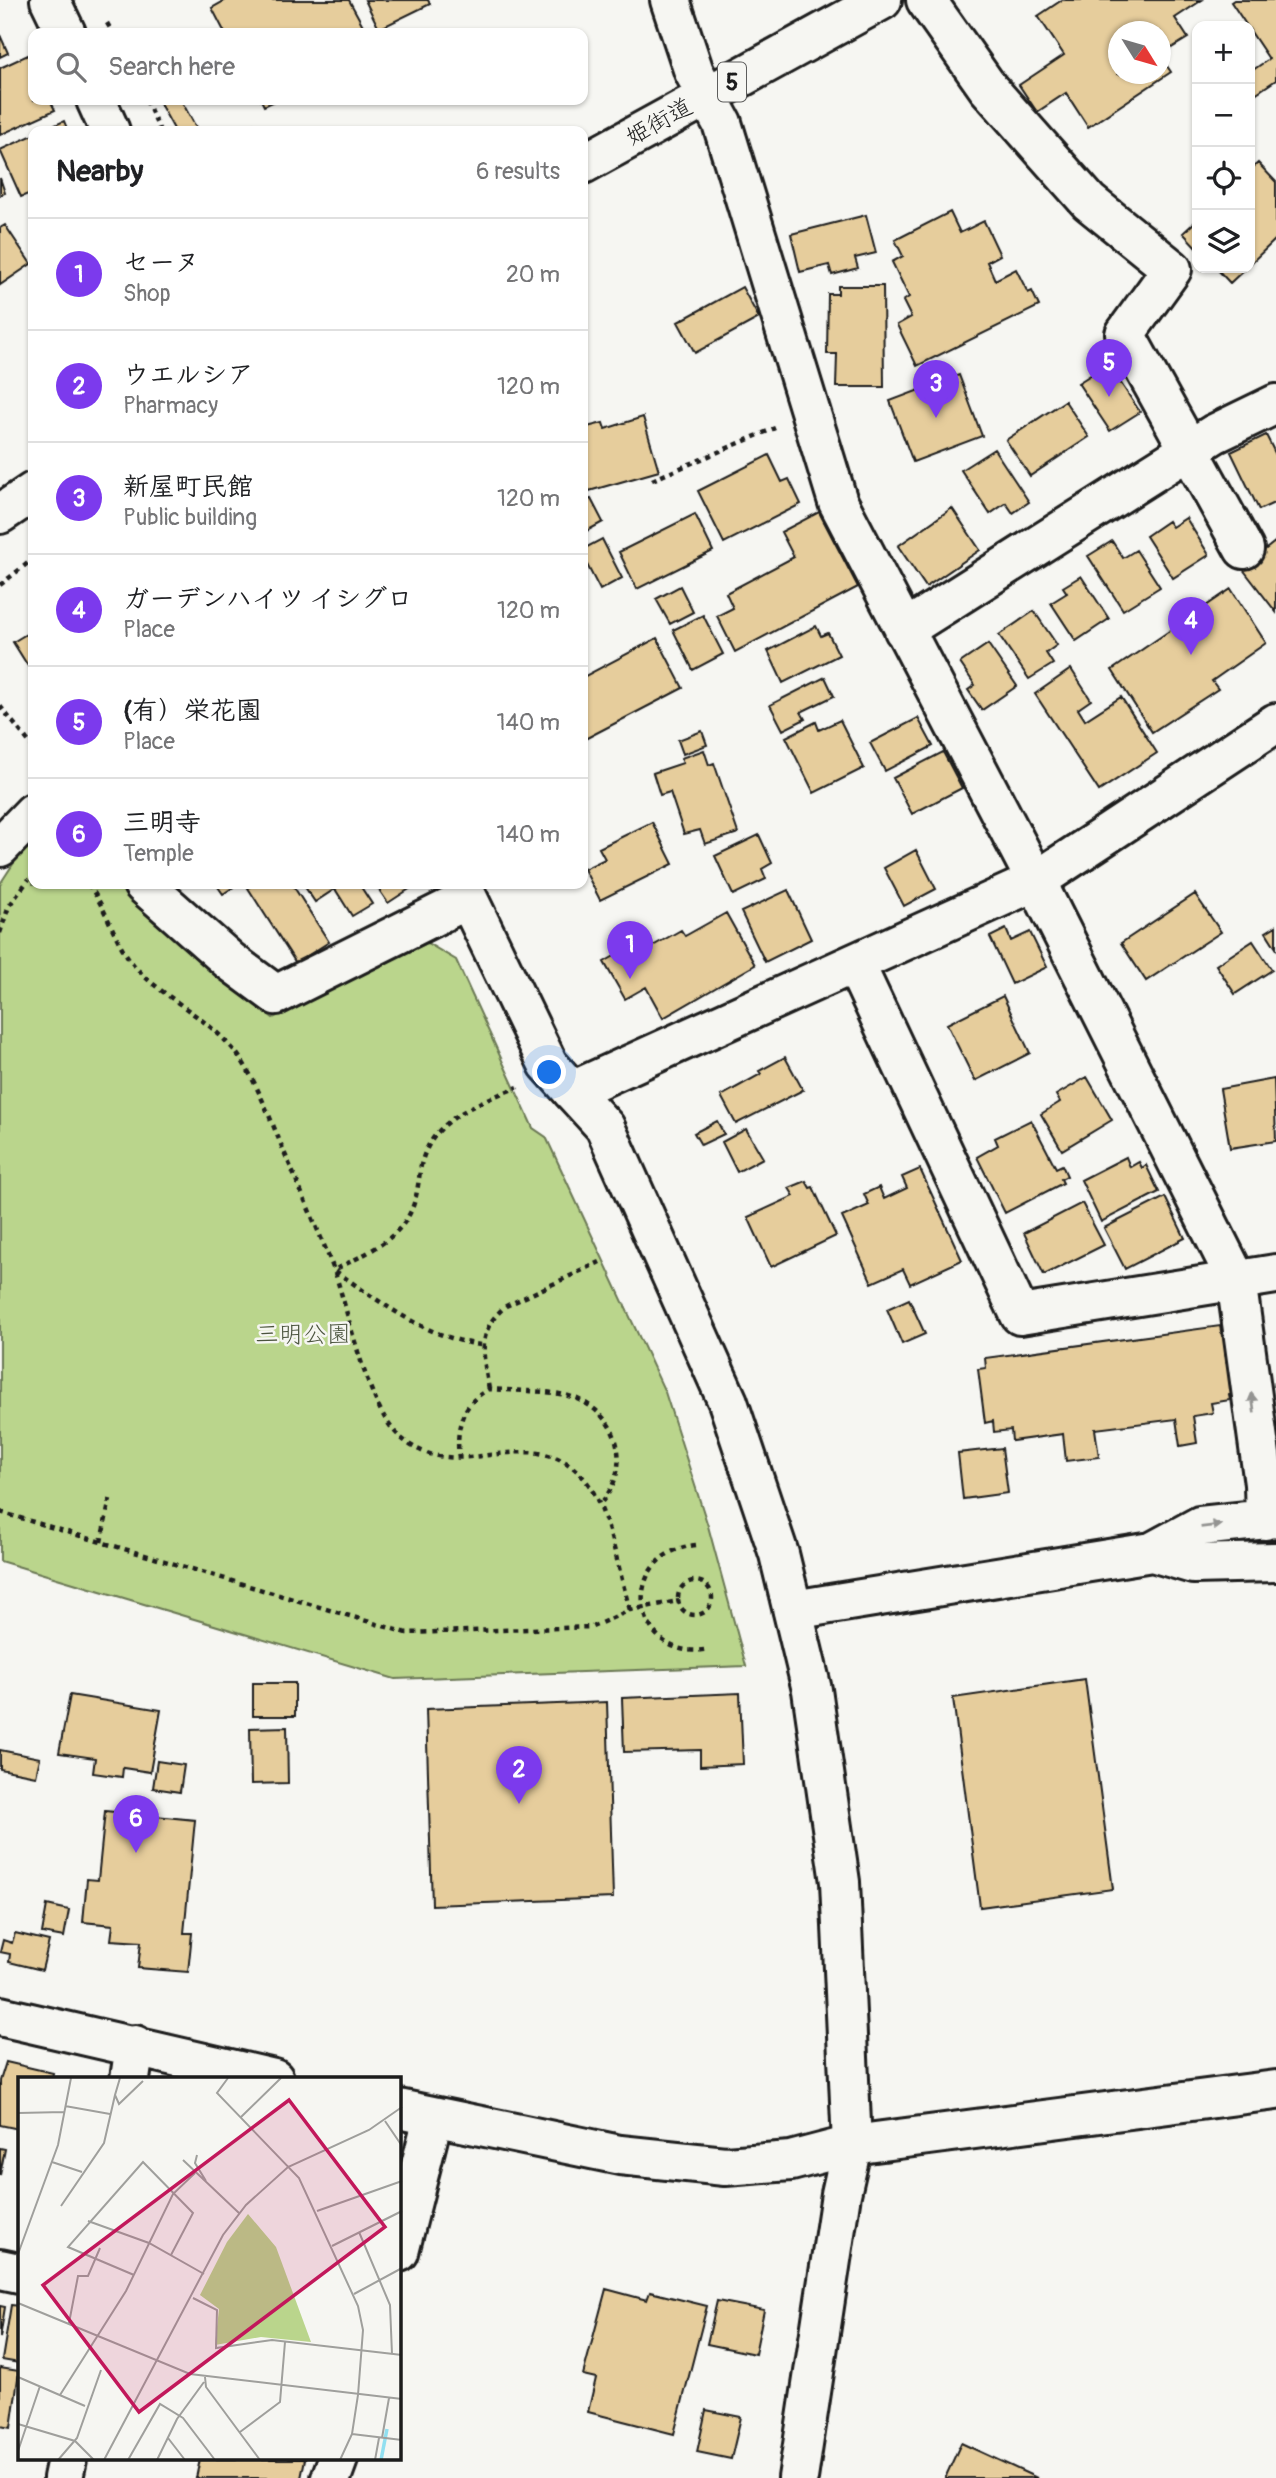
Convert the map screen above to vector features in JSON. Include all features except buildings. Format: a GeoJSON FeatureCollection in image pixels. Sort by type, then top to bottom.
{"type":"FeatureCollection","features":[{"type":"Feature","properties":{"kind":"street"},"geometry":{"type":"LineString","coordinates":[[50,0],[64,28]]}},
{"type":"Feature","properties":{"kind":"street"},"geometry":{"type":"LineString","coordinates":[[670,0],[694,72],[722,122],[838,502],[1036,881],[1236,1279],[1270,1519],[1200,1527],[1152,1552],[793,1610]]}},
{"type":"Feature","properties":{"kind":"street","name":"姫街道"},"geometry":{"type":"LineString","coordinates":[[588,161],[882,0]]}},
{"type":"Feature","properties":{"kind":"street"},"geometry":{"type":"LineString","coordinates":[[926,0],[988,88],[1088,202],[1172,269],[1125,334],[1244,549]]}},
{"type":"Feature","properties":{"kind":"street"},"geometry":{"type":"LineString","coordinates":[[98,105],[108,126]]}},
{"type":"Feature","properties":{"kind":"street"},"geometry":{"type":"LineString","coordinates":[[904,630],[1214,434],[1276,404]]}},
{"type":"Feature","properties":{"kind":"street"},"geometry":{"type":"LineString","coordinates":[[0,514],[28,495]]}},
{"type":"Feature","properties":{"kind":"street"},"geometry":{"type":"LineString","coordinates":[[572,1091],[1036,881],[1276,723]]}},
{"type":"Feature","properties":{"kind":"street"},"geometry":{"type":"LineString","coordinates":[[0,847],[28,818]]}},
{"type":"Feature","properties":{"kind":"street"},"geometry":{"type":"LineString","coordinates":[[149,889],[230,961],[276,995],[464,892],[548,1064],[605,1128],[728,1402],[779,1554],[812,1690],[840,1882],[852,2145],[841,2194],[798,2478]]}},
{"type":"Feature","properties":{"kind":"street"},"geometry":{"type":"LineString","coordinates":[[855,964],[1020,1315],[1276,1274]]}},
{"type":"Feature","properties":{"kind":"street"},"geometry":{"type":"LineString","coordinates":[[1152,1552],[1193,1564],[1276,1562]]}},
{"type":"Feature","properties":{"kind":"street"},"geometry":{"type":"LineString","coordinates":[[0,2016],[133,2062],[257,2077]]}},
{"type":"Feature","properties":{"kind":"street"},"geometry":{"type":"LineString","coordinates":[[401,2236],[416,2114],[620,2155],[725,2166],[791,2161],[852,2145],[1276,2090]]}},
{"type":"Feature","properties":{"kind":"street"},"geometry":{"type":"LineString","coordinates":[[0,2269],[18,2273]]}},
{"type":"Feature","properties":{"kind":"street"},"geometry":{"type":"LineString","coordinates":[[64,2478],[66,2460]]}},
{"type":"Feature","properties":{"kind":"street"},"geometry":{"type":"LineString","coordinates":[[331,2478],[338,2460]]}},
{"type":"Feature","properties":{"kind":"path"},"geometry":{"type":"LineString","coordinates":[[148,105],[158,126]]}},
{"type":"Feature","properties":{"kind":"path"},"geometry":{"type":"LineString","coordinates":[[652,480],[811,413]]}},
{"type":"Feature","properties":{"kind":"path"},"geometry":{"type":"LineString","coordinates":[[0,585],[28,563]]}},
{"type":"Feature","properties":{"kind":"path"},"geometry":{"type":"LineString","coordinates":[[0,706],[28,741]]}},
{"type":"Feature","properties":{"kind":"path"},"geometry":{"type":"LineString","coordinates":[[0,933],[9,906],[28,880]]}},
{"type":"Feature","properties":{"kind":"path"},"geometry":{"type":"LineString","coordinates":[[91,889],[123,951],[136,968],[210,1027],[247,1069],[334,1270],[379,1409],[396,1434],[417,1451],[440,1458],[459,1459],[527,1450],[560,1459],[582,1478],[599,1505],[629,1610]]}},
{"type":"Feature","properties":{"kind":"path"},"geometry":{"type":"LineString","coordinates":[[334,1270],[388,1240],[406,1220],[417,1198],[422,1160],[443,1126],[473,1105],[528,1083]]}},
{"type":"Feature","properties":{"kind":"path"},"geometry":{"type":"LineString","coordinates":[[489,1389],[481,1345],[490,1322],[506,1306],[600,1262]]}},
{"type":"Feature","properties":{"kind":"path"},"geometry":{"type":"LineString","coordinates":[[334,1270],[390,1310],[431,1331],[455,1342],[481,1345]]}},
{"type":"Feature","properties":{"kind":"path"},"geometry":{"type":"LineString","coordinates":[[459,1459],[457,1440],[461,1419],[473,1400],[489,1389],[565,1395],[597,1412],[616,1439],[620,1458],[612,1491],[599,1505]]}},
{"type":"Feature","properties":{"kind":"path"},"geometry":{"type":"LineString","coordinates":[[101,1542],[110,1499]]}},
{"type":"Feature","properties":{"kind":"path"},"geometry":{"type":"LineString","coordinates":[[0,1512],[407,1633],[592,1627],[629,1610],[678,1601]]}},
{"type":"Feature","properties":{"kind":"path"},"geometry":{"type":"LineString","coordinates":[[696,1545],[673,1549],[658,1560],[645,1580],[643,1608],[652,1629],[667,1644],[690,1651],[709,1649]]}},
{"type":"Feature","properties":{"kind":"path"},"geometry":{"type":"LineString","coordinates":[[696,1580],[710,1588],[713,1599],[708,1610],[697,1615],[683,1610],[678,1601],[684,1585],[696,1580]]}},
{"type":"Feature","properties":{"kind":"green space","name":"三明公園"},"geometry":{"type":"Polygon","coordinates":[[[28,846],[28,889],[129,889],[174,936],[273,1018],[427,943],[456,960],[533,1128],[546,1137],[665,1392],[708,1526],[746,1666],[395,1679],[0,1561],[0,884],[28,846]]]}},
{"type":"Feature","properties":{"kind":"place","name":"(有）栄花園"},"geometry":{"type":"Point","coordinates":[1109,397]}},
{"type":"Feature","properties":{"kind":"place","name":"新屋町民館"},"geometry":{"type":"Point","coordinates":[936,418]}},
{"type":"Feature","properties":{"kind":"place","name":"ガーデンハイツ イシグロ"},"geometry":{"type":"Point","coordinates":[1191,655]}},
{"type":"Feature","properties":{"kind":"place","name":"セーヌ"},"geometry":{"type":"Point","coordinates":[630,979]}},
{"type":"Feature","properties":{"kind":"place","name":"ウエルシア"},"geometry":{"type":"Point","coordinates":[519,1804]}},
{"type":"Feature","properties":{"kind":"place","name":"三明寺"},"geometry":{"type":"Point","coordinates":[136,1853]}}]}
